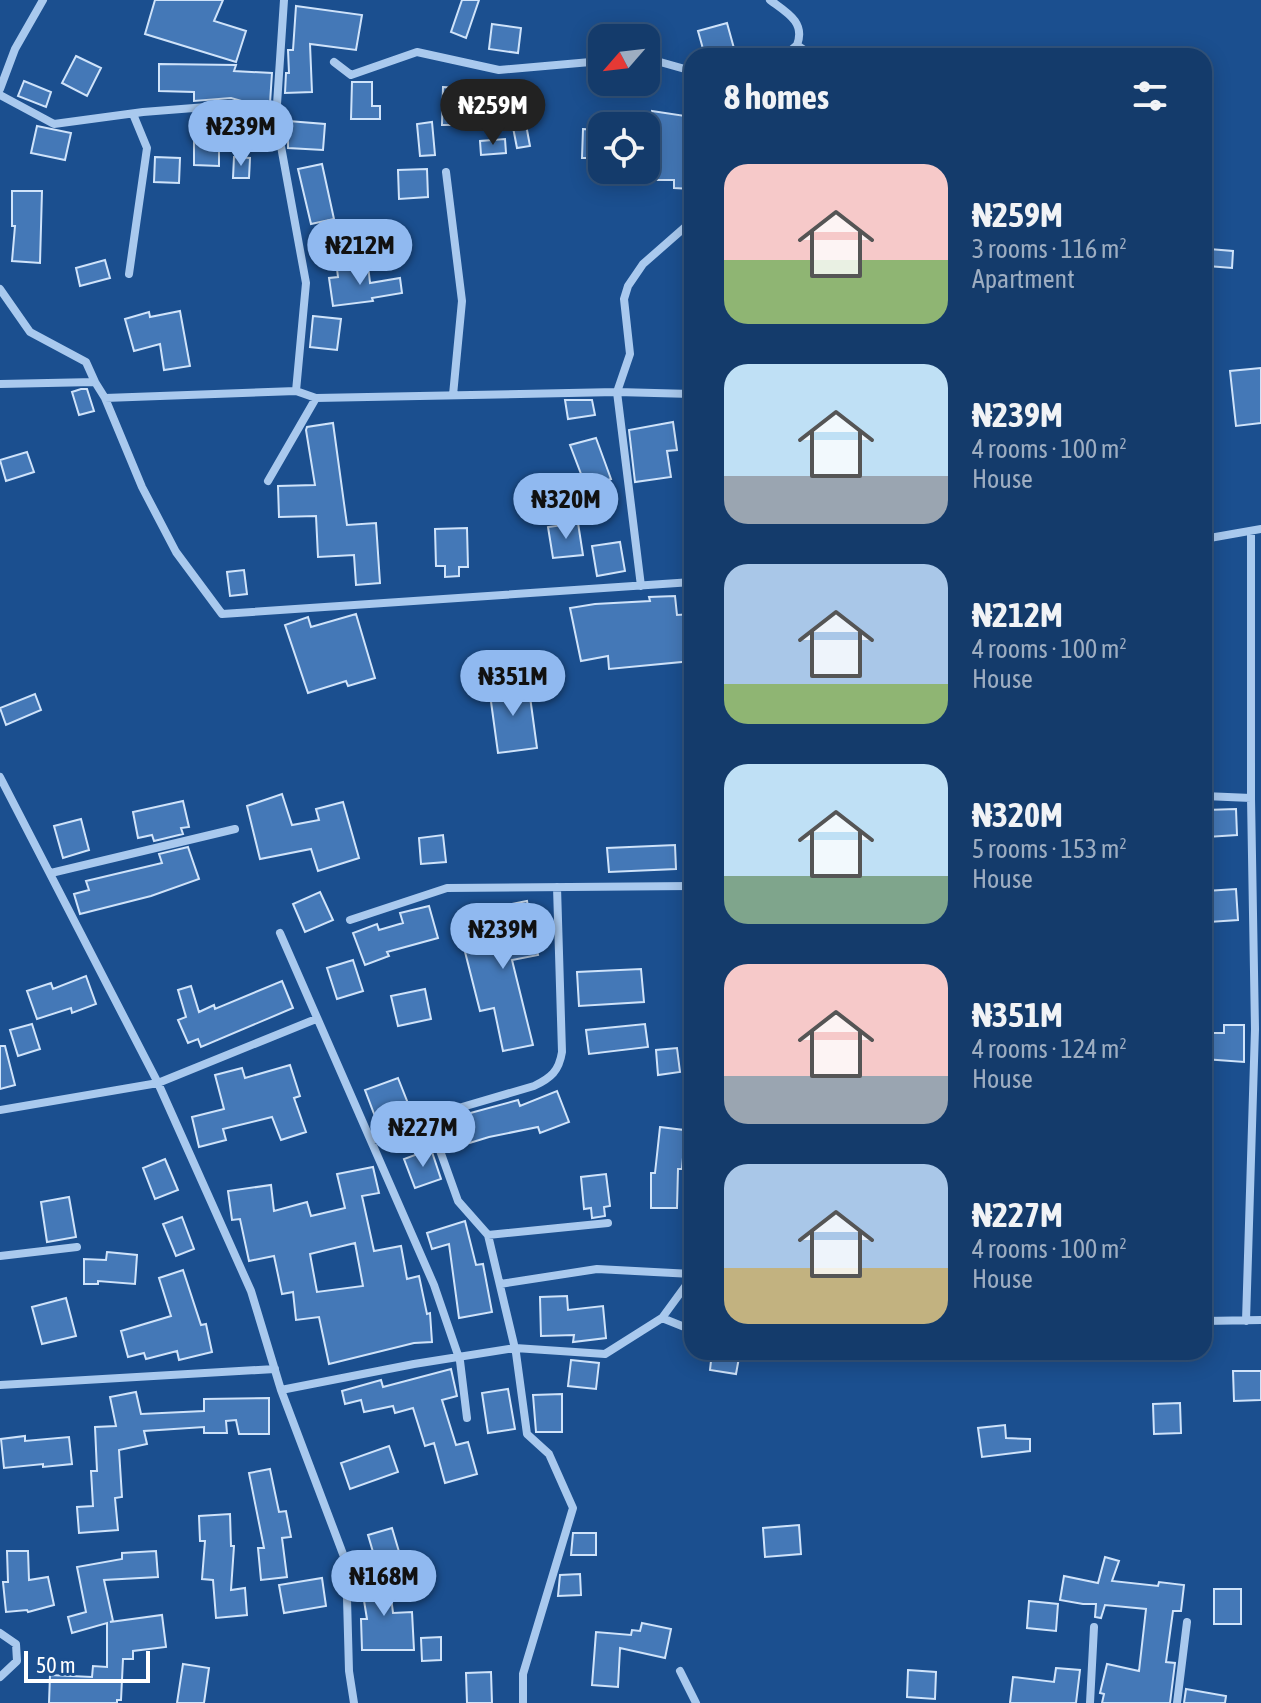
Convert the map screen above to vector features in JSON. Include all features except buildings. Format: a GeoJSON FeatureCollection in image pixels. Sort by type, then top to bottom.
{"type":"FeatureCollection","features":[{"type":"Feature","properties":{"kind":"street"},"geometry":{"type":"LineString","coordinates":[[0,89],[15,49],[43,0]]}},
{"type":"Feature","properties":{"kind":"street"},"geometry":{"type":"LineString","coordinates":[[284,0],[276,119],[306,283],[296,391]]}},
{"type":"Feature","properties":{"kind":"street"},"geometry":{"type":"LineString","coordinates":[[770,0],[795,18],[800,38],[793,48]]}},
{"type":"Feature","properties":{"kind":"street"},"geometry":{"type":"LineString","coordinates":[[797,45],[801,48]]}},
{"type":"Feature","properties":{"kind":"street"},"geometry":{"type":"LineString","coordinates":[[334,62],[351,75],[417,52],[499,70],[588,62]]}},
{"type":"Feature","properties":{"kind":"street"},"geometry":{"type":"LineString","coordinates":[[660,62],[684,69]]}},
{"type":"Feature","properties":{"kind":"street"},"geometry":{"type":"LineString","coordinates":[[0,95],[54,124],[232,105],[276,119]]}},
{"type":"Feature","properties":{"kind":"street"},"geometry":{"type":"LineString","coordinates":[[129,274],[147,148],[133,114]]}},
{"type":"Feature","properties":{"kind":"street"},"geometry":{"type":"LineString","coordinates":[[446,172],[462,301],[453,395]]}},
{"type":"Feature","properties":{"kind":"street"},"geometry":{"type":"LineString","coordinates":[[641,586],[617,392],[630,354],[624,315],[628,286],[643,264],[684,228]]}},
{"type":"Feature","properties":{"kind":"street"},"geometry":{"type":"LineString","coordinates":[[0,289],[30,332],[86,362],[105,398],[142,487],[176,552],[222,614],[684,583]]}},
{"type":"Feature","properties":{"kind":"street"},"geometry":{"type":"LineString","coordinates":[[0,384],[95,382]]}},
{"type":"Feature","properties":{"kind":"street"},"geometry":{"type":"LineString","coordinates":[[105,398],[296,391],[316,398],[617,392],[684,394]]}},
{"type":"Feature","properties":{"kind":"street"},"geometry":{"type":"LineString","coordinates":[[268,481],[316,398]]}},
{"type":"Feature","properties":{"kind":"street"},"geometry":{"type":"LineString","coordinates":[[1212,538],[1256,530],[1251,798],[1258,1029],[1246,1321]]}},
{"type":"Feature","properties":{"kind":"street"},"geometry":{"type":"LineString","coordinates":[[1251,775],[1261,774]]}},
{"type":"Feature","properties":{"kind":"street"},"geometry":{"type":"LineString","coordinates":[[0,777],[158,1083],[251,1291],[281,1390],[346,1562],[349,1671],[354,1703]]}},
{"type":"Feature","properties":{"kind":"street"},"geometry":{"type":"LineString","coordinates":[[1212,796],[1251,798]]}},
{"type":"Feature","properties":{"kind":"street"},"geometry":{"type":"LineString","coordinates":[[51,873],[235,829]]}},
{"type":"Feature","properties":{"kind":"street"},"geometry":{"type":"LineString","coordinates":[[350,920],[447,888],[684,886]]}},
{"type":"Feature","properties":{"kind":"street"},"geometry":{"type":"LineString","coordinates":[[371,1141],[428,1117],[534,1086],[548,1080],[557,1071],[562,1052],[557,887]]}},
{"type":"Feature","properties":{"kind":"street"},"geometry":{"type":"LineString","coordinates":[[280,933],[434,1285],[458,1357],[467,1418]]}},
{"type":"Feature","properties":{"kind":"street"},"geometry":{"type":"LineString","coordinates":[[0,1110],[158,1083],[316,1019]]}},
{"type":"Feature","properties":{"kind":"street"},"geometry":{"type":"LineString","coordinates":[[428,1117],[458,1201],[488,1235],[515,1348],[527,1434],[549,1454],[573,1508],[523,1674],[523,1703]]}},
{"type":"Feature","properties":{"kind":"street"},"geometry":{"type":"LineString","coordinates":[[488,1235],[608,1223]]}},
{"type":"Feature","properties":{"kind":"street"},"geometry":{"type":"LineString","coordinates":[[0,1256],[77,1247]]}},
{"type":"Feature","properties":{"kind":"street"},"geometry":{"type":"LineString","coordinates":[[500,1284],[597,1269],[684,1275]]}},
{"type":"Feature","properties":{"kind":"street"},"geometry":{"type":"LineString","coordinates":[[281,1390],[515,1348],[605,1354],[662,1318],[684,1287]]}},
{"type":"Feature","properties":{"kind":"street"},"geometry":{"type":"LineString","coordinates":[[662,1318],[684,1327]]}},
{"type":"Feature","properties":{"kind":"street"},"geometry":{"type":"LineString","coordinates":[[1212,1321],[1261,1320]]}},
{"type":"Feature","properties":{"kind":"street"},"geometry":{"type":"LineString","coordinates":[[0,1385],[275,1369]]}},
{"type":"Feature","properties":{"kind":"street"},"geometry":{"type":"LineString","coordinates":[[1177,1703],[1187,1622]]}},
{"type":"Feature","properties":{"kind":"street"},"geometry":{"type":"LineString","coordinates":[[1090,1703],[1094,1627]]}},
{"type":"Feature","properties":{"kind":"street"},"geometry":{"type":"LineString","coordinates":[[0,1633],[16,1644],[18,1651],[17,1661],[0,1677]]}},
{"type":"Feature","properties":{"kind":"street"},"geometry":{"type":"LineString","coordinates":[[680,1671],[696,1703]]}}]}
